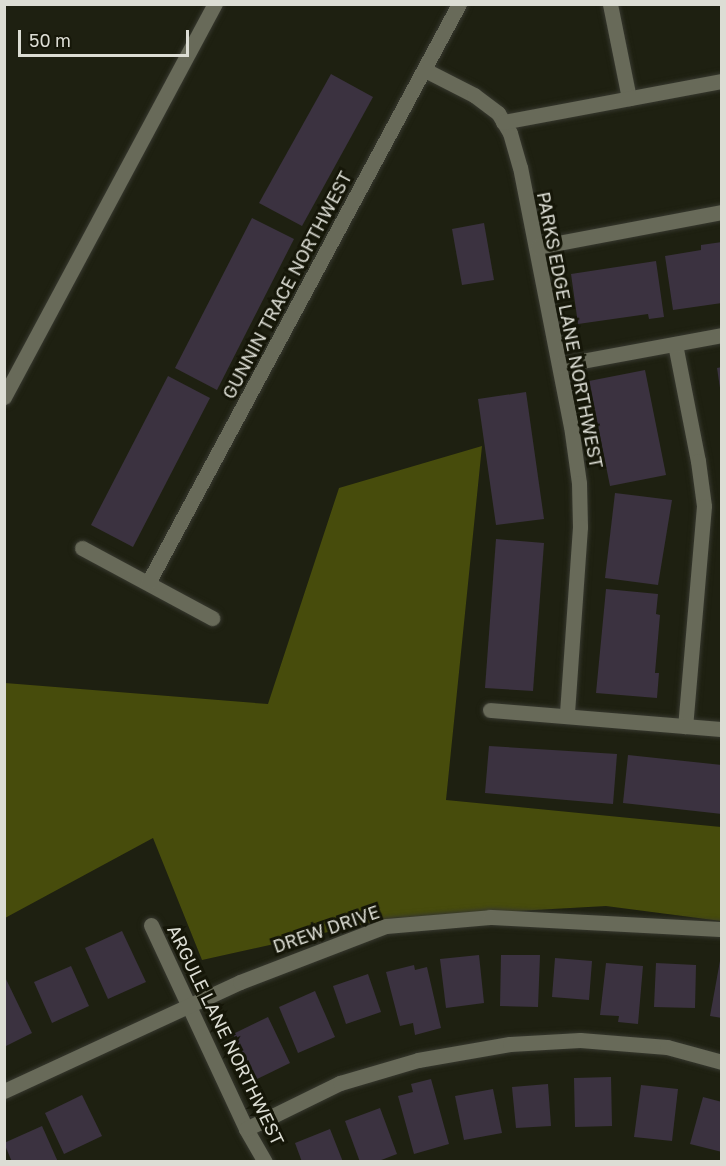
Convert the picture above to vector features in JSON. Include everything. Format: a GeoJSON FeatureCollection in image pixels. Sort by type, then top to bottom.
{"type":"FeatureCollection","features":[{"type":"Feature","properties":{"kind":"street"},"geometry":{"type":"LineString","coordinates":[[4,397],[215,4]]}},
{"type":"Feature","properties":{"kind":"street","name":"GUNNIN TRACE NORTHWEST"},"geometry":{"type":"LineString","coordinates":[[148,583],[459,4]]}},
{"type":"Feature","properties":{"kind":"street"},"geometry":{"type":"LineString","coordinates":[[610,4],[629,98]]}},
{"type":"Feature","properties":{"kind":"street","name":"PARKS EDGE LANE NORTHWEST"},"geometry":{"type":"LineString","coordinates":[[425,70],[474,94],[498,113],[510,133],[520,167],[560,366],[579,483],[580,527],[567,715]]}},
{"type":"Feature","properties":{"kind":"street"},"geometry":{"type":"LineString","coordinates":[[503,122],[722,81]]}},
{"type":"Feature","properties":{"kind":"street"},"geometry":{"type":"LineString","coordinates":[[537,248],[722,212]]}},
{"type":"Feature","properties":{"kind":"street"},"geometry":{"type":"LineString","coordinates":[[560,366],[722,335]]}},
{"type":"Feature","properties":{"kind":"street"},"geometry":{"type":"LineString","coordinates":[[675,344],[698,461],[704,506],[685,726]]}},
{"type":"Feature","properties":{"kind":"street"},"geometry":{"type":"LineString","coordinates":[[82,548],[212,618]]}},
{"type":"Feature","properties":{"kind":"street"},"geometry":{"type":"LineString","coordinates":[[490,710],[722,729]]}},
{"type":"Feature","properties":{"kind":"street","name":"DREW DRIVE"},"geometry":{"type":"LineString","coordinates":[[4,1091],[286,962],[386,926],[490,916],[722,929]]}},
{"type":"Feature","properties":{"kind":"street","name":"ARGULE LANE NORTHWEST"},"geometry":{"type":"LineString","coordinates":[[151,925],[246,1129],[265,1161]]}},
{"type":"Feature","properties":{"kind":"street"},"geometry":{"type":"LineString","coordinates":[[246,1129],[340,1083],[417,1060],[510,1044],[580,1040],[667,1047],[722,1062]]}},
{"type":"Feature","properties":{"kind":"green space"},"geometry":{"type":"Polygon","coordinates":[[[482,446],[446,800],[721,827],[721,921],[606,906],[391,918],[202,960],[153,838],[5,918],[5,683],[268,704],[339,488],[482,446]]]}},
{"type":"Feature","properties":{"kind":"building"},"geometry":{"type":"Polygon","coordinates":[[[331,74],[373,97],[302,226],[259,203],[331,74]]]}},
{"type":"Feature","properties":{"kind":"building"},"geometry":{"type":"Polygon","coordinates":[[[252,218],[294,239],[217,390],[175,368],[252,218]]]}},
{"type":"Feature","properties":{"kind":"building"},"geometry":{"type":"Polygon","coordinates":[[[484,223],[494,280],[462,285],[452,229],[484,223]]]}},
{"type":"Feature","properties":{"kind":"building"},"geometry":{"type":"Polygon","coordinates":[[[722,242],[722,303],[673,310],[665,256],[701,250],[701,245],[722,242]]]}},
{"type":"Feature","properties":{"kind":"building"},"geometry":{"type":"Polygon","coordinates":[[[656,261],[664,317],[649,319],[648,314],[578,324],[571,274],[656,261]]]}},
{"type":"Feature","properties":{"kind":"building"},"geometry":{"type":"Polygon","coordinates":[[[722,367],[722,387],[720,388],[717,368],[722,367]]]}},
{"type":"Feature","properties":{"kind":"building"},"geometry":{"type":"Polygon","coordinates":[[[645,370],[666,475],[610,486],[589,381],[645,370]]]}},
{"type":"Feature","properties":{"kind":"building"},"geometry":{"type":"Polygon","coordinates":[[[168,376],[210,398],[133,547],[91,525],[168,376]]]}},
{"type":"Feature","properties":{"kind":"building"},"geometry":{"type":"Polygon","coordinates":[[[526,392],[544,519],[496,525],[478,399],[526,392]]]}},
{"type":"Feature","properties":{"kind":"building"},"geometry":{"type":"Polygon","coordinates":[[[615,493],[672,500],[658,585],[605,578],[615,493]]]}},
{"type":"Feature","properties":{"kind":"building"},"geometry":{"type":"Polygon","coordinates":[[[496,539],[544,543],[533,691],[485,688],[496,539]]]}},
{"type":"Feature","properties":{"kind":"building"},"geometry":{"type":"Polygon","coordinates":[[[606,589],[658,594],[656,614],[660,615],[655,673],[659,673],[657,698],[596,693],[606,589]]]}},
{"type":"Feature","properties":{"kind":"building"},"geometry":{"type":"Polygon","coordinates":[[[489,746],[617,754],[613,804],[485,793],[489,746]]]}},
{"type":"Feature","properties":{"kind":"building"},"geometry":{"type":"Polygon","coordinates":[[[628,755],[722,765],[722,814],[623,803],[628,755]]]}},
{"type":"Feature","properties":{"kind":"building"},"geometry":{"type":"Polygon","coordinates":[[[122,931],[146,982],[108,999],[85,948],[122,931]]]}},
{"type":"Feature","properties":{"kind":"building"},"geometry":{"type":"Polygon","coordinates":[[[479,955],[484,1003],[446,1008],[440,959],[479,955]]]}},
{"type":"Feature","properties":{"kind":"building"},"geometry":{"type":"Polygon","coordinates":[[[501,955],[540,955],[538,1007],[500,1006],[501,955]]]}},
{"type":"Feature","properties":{"kind":"building"},"geometry":{"type":"Polygon","coordinates":[[[555,958],[592,961],[589,1000],[552,997],[555,958]]]}},
{"type":"Feature","properties":{"kind":"building"},"geometry":{"type":"Polygon","coordinates":[[[720,961],[722,961],[722,1018],[710,1016],[720,961]]]}},
{"type":"Feature","properties":{"kind":"building"},"geometry":{"type":"Polygon","coordinates":[[[606,963],[643,966],[638,1024],[618,1022],[619,1016],[600,1015],[606,963]]]}},
{"type":"Feature","properties":{"kind":"building"},"geometry":{"type":"Polygon","coordinates":[[[656,963],[696,965],[695,1008],[654,1007],[656,963]]]}},
{"type":"Feature","properties":{"kind":"building"},"geometry":{"type":"Polygon","coordinates":[[[414,965],[415,970],[427,967],[441,1028],[415,1035],[413,1023],[400,1026],[386,972],[414,965]]]}},
{"type":"Feature","properties":{"kind":"building"},"geometry":{"type":"Polygon","coordinates":[[[71,966],[89,1006],[52,1023],[34,982],[71,966]]]}},
{"type":"Feature","properties":{"kind":"building"},"geometry":{"type":"Polygon","coordinates":[[[368,974],[381,1012],[346,1024],[333,986],[368,974]]]}},
{"type":"Feature","properties":{"kind":"building"},"geometry":{"type":"Polygon","coordinates":[[[4,975],[32,1033],[4,1047],[4,975]]]}},
{"type":"Feature","properties":{"kind":"building"},"geometry":{"type":"Polygon","coordinates":[[[315,991],[335,1037],[298,1053],[279,1007],[315,991]]]}},
{"type":"Feature","properties":{"kind":"building"},"geometry":{"type":"Polygon","coordinates":[[[268,1017],[290,1063],[255,1080],[233,1034],[268,1017]]]}},
{"type":"Feature","properties":{"kind":"building"},"geometry":{"type":"Polygon","coordinates":[[[611,1077],[612,1126],[575,1127],[574,1078],[611,1077]]]}},
{"type":"Feature","properties":{"kind":"building"},"geometry":{"type":"Polygon","coordinates":[[[431,1079],[449,1144],[414,1154],[398,1096],[413,1092],[411,1084],[431,1079]]]}},
{"type":"Feature","properties":{"kind":"building"},"geometry":{"type":"Polygon","coordinates":[[[548,1084],[551,1126],[516,1128],[512,1087],[548,1084]]]}},
{"type":"Feature","properties":{"kind":"building"},"geometry":{"type":"Polygon","coordinates":[[[641,1085],[678,1089],[672,1141],[634,1137],[641,1085]]]}},
{"type":"Feature","properties":{"kind":"building"},"geometry":{"type":"Polygon","coordinates":[[[493,1089],[502,1133],[464,1140],[455,1096],[493,1089]]]}},
{"type":"Feature","properties":{"kind":"building"},"geometry":{"type":"Polygon","coordinates":[[[82,1095],[102,1136],[64,1154],[45,1113],[82,1095]]]}},
{"type":"Feature","properties":{"kind":"building"},"geometry":{"type":"Polygon","coordinates":[[[703,1097],[722,1102],[722,1152],[690,1144],[703,1097]]]}},
{"type":"Feature","properties":{"kind":"building"},"geometry":{"type":"Polygon","coordinates":[[[380,1108],[397,1154],[376,1162],[360,1162],[345,1121],[380,1108]]]}},
{"type":"Feature","properties":{"kind":"building"},"geometry":{"type":"Polygon","coordinates":[[[42,1126],[58,1162],[12,1162],[4,1143],[42,1126]]]}},
{"type":"Feature","properties":{"kind":"building"},"geometry":{"type":"Polygon","coordinates":[[[330,1129],[343,1162],[302,1162],[295,1143],[330,1129]]]}}]}
